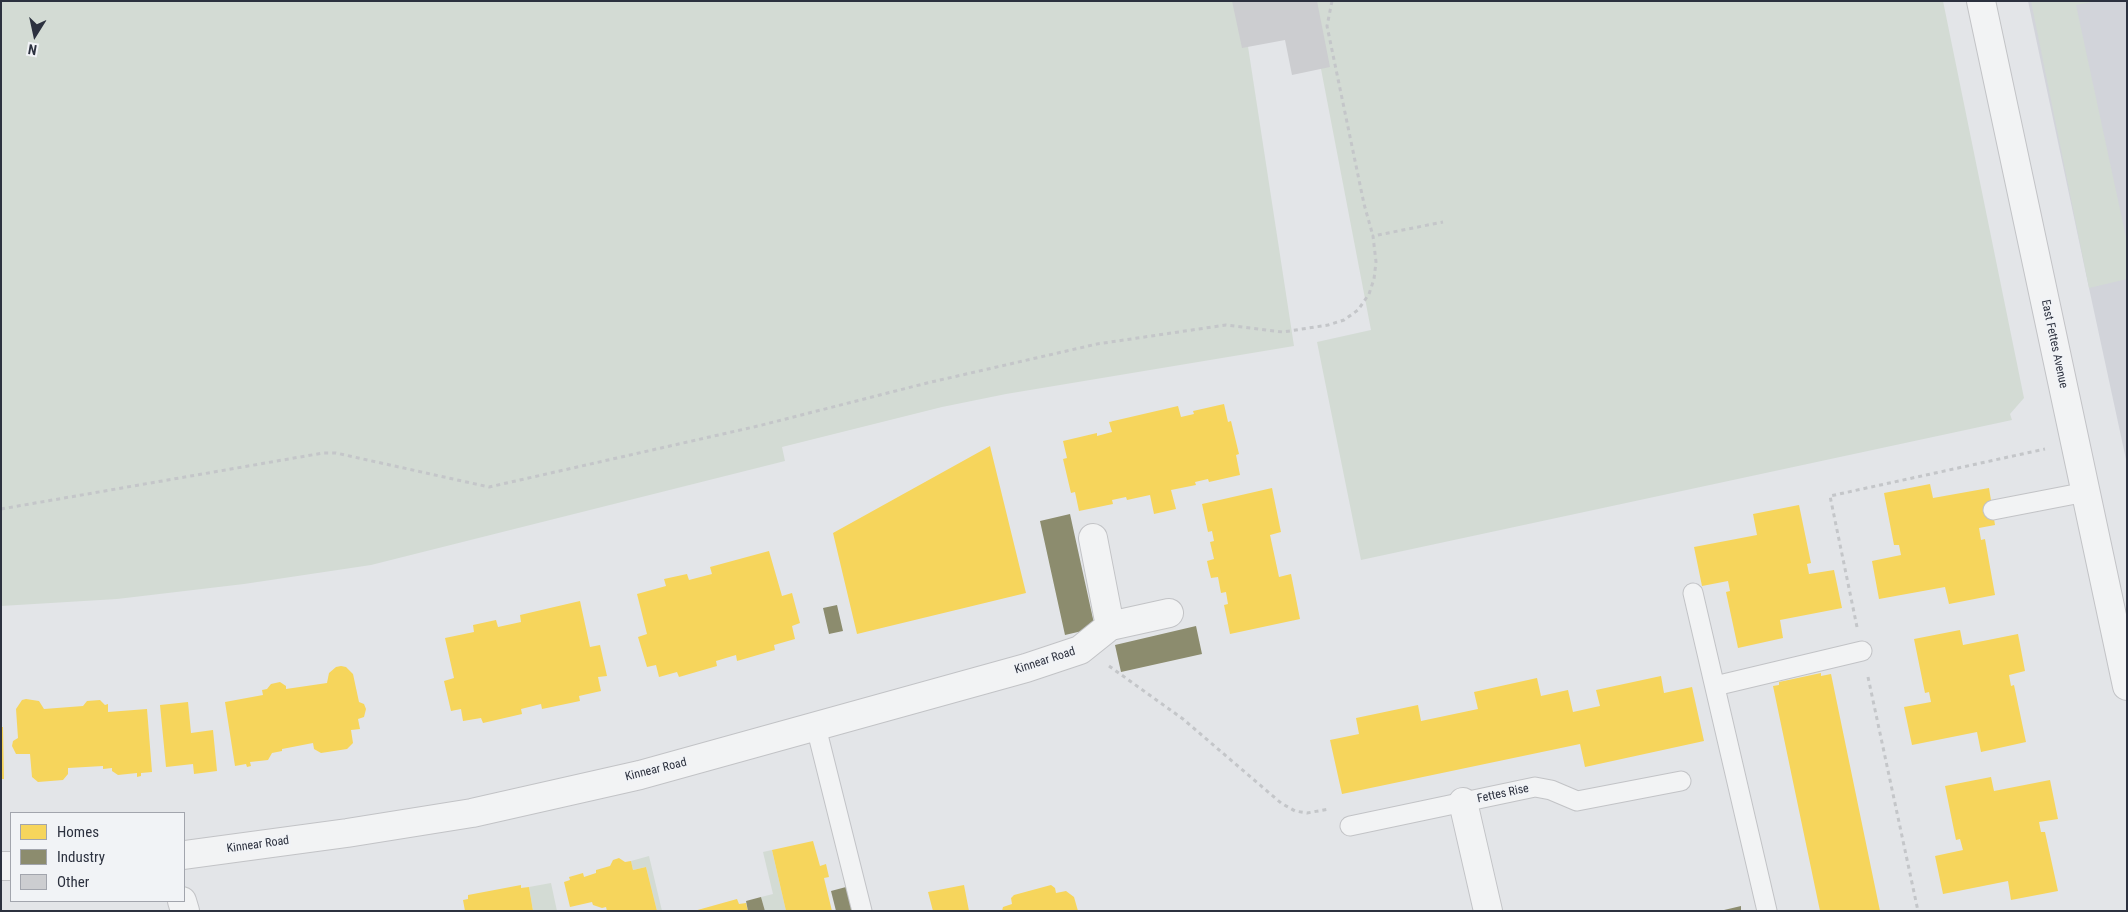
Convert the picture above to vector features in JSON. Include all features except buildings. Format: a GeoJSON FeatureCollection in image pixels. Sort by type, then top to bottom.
{"type":"FeatureCollection","features":[{"type":"Feature","properties":{"kind":"street","name":"East Fettes Avenue"},"geometry":{"type":"LineString","coordinates":[[1980,1],[2075,443],[2123,649],[2127,686]]}},
{"type":"Feature","properties":{"kind":"street"},"geometry":{"type":"LineString","coordinates":[[1093,538],[1110,626]]}},
{"type":"Feature","properties":{"kind":"street","name":"Kinnear Road"},"geometry":{"type":"LineString","coordinates":[[185,855],[347,833],[499,807],[640,775],[1026,668],[1080,650],[1110,626],[1169,613]]}},
{"type":"Feature","properties":{"kind":"street","name":"Fettes Rise"},"geometry":{"type":"LineString","coordinates":[[1463,802],[1488,911]]}},
{"type":"Feature","properties":{"kind":"lane"},"geometry":{"type":"LineString","coordinates":[[1993,510],[2086,492]]}},
{"type":"Feature","properties":{"kind":"lane"},"geometry":{"type":"LineString","coordinates":[[1693,592],[1767,911]]}},
{"type":"Feature","properties":{"kind":"lane"},"geometry":{"type":"LineString","coordinates":[[1715,686],[1862,651]]}},
{"type":"Feature","properties":{"kind":"lane"},"geometry":{"type":"LineString","coordinates":[[816,727],[862,911]]}},
{"type":"Feature","properties":{"kind":"lane","name":"Fettes Rise"},"geometry":{"type":"LineString","coordinates":[[1463,802],[1535,787],[1551,790],[1577,801],[1681,781]]}},
{"type":"Feature","properties":{"kind":"lane"},"geometry":{"type":"LineString","coordinates":[[1350,826],[1463,802]]}},
{"type":"Feature","properties":{"kind":"path"},"geometry":{"type":"LineString","coordinates":[[1,509],[323,453],[336,453],[489,487],[758,426],[945,379],[1097,344],[1226,325],[1283,332],[1328,325],[1344,320],[1358,310],[1369,294],[1374,279],[1376,262],[1373,236],[1364,204],[1327,26],[1332,1]]}},
{"type":"Feature","properties":{"kind":"path"},"geometry":{"type":"LineString","coordinates":[[1373,236],[1443,222]]}},
{"type":"Feature","properties":{"kind":"path"},"geometry":{"type":"LineString","coordinates":[[1918,911],[1830,496],[2075,443]]}},
{"type":"Feature","properties":{"kind":"path"},"geometry":{"type":"LineString","coordinates":[[1080,650],[1108,666],[1183,719],[1281,803],[1295,811],[1307,813],[1346,805],[1350,826]]}},
{"type":"Feature","properties":{"kind":"shaded area"},"geometry":{"type":"Polygon","coordinates":[[[1,1],[1241,1],[1294,346],[1006,394],[942,407],[782,447],[785,461],[371,565],[244,584],[117,599],[1,606],[1,1]]]}},
{"type":"Feature","properties":{"kind":"shaded area"},"geometry":{"type":"Polygon","coordinates":[[[1308,1],[1943,1],[2024,398],[2010,414],[2012,420],[1361,560],[1317,342],[1371,330],[1308,1]]]}},
{"type":"Feature","properties":{"kind":"shaded area"},"geometry":{"type":"Polygon","coordinates":[[[2028,1],[2127,1],[2127,464],[2089,288],[2028,1]]]}},
{"type":"Feature","properties":{"kind":"shaded area"},"geometry":{"type":"Polygon","coordinates":[[[2031,1],[2097,1],[2076,5],[2127,242],[2127,279],[2089,288],[2031,1]]]}},
{"type":"Feature","properties":{"kind":"shaded area"},"geometry":{"type":"Polygon","coordinates":[[[772,850],[786,911],[765,911],[761,897],[773,894],[763,852],[772,850]]]}},
{"type":"Feature","properties":{"kind":"shaded area"},"geometry":{"type":"Polygon","coordinates":[[[649,856],[662,911],[657,911],[646,867],[633,870],[631,861],[649,856]]]}},
{"type":"Feature","properties":{"kind":"shaded area"},"geometry":{"type":"Polygon","coordinates":[[[551,883],[557,911],[533,911],[529,887],[551,883]]]}}]}
